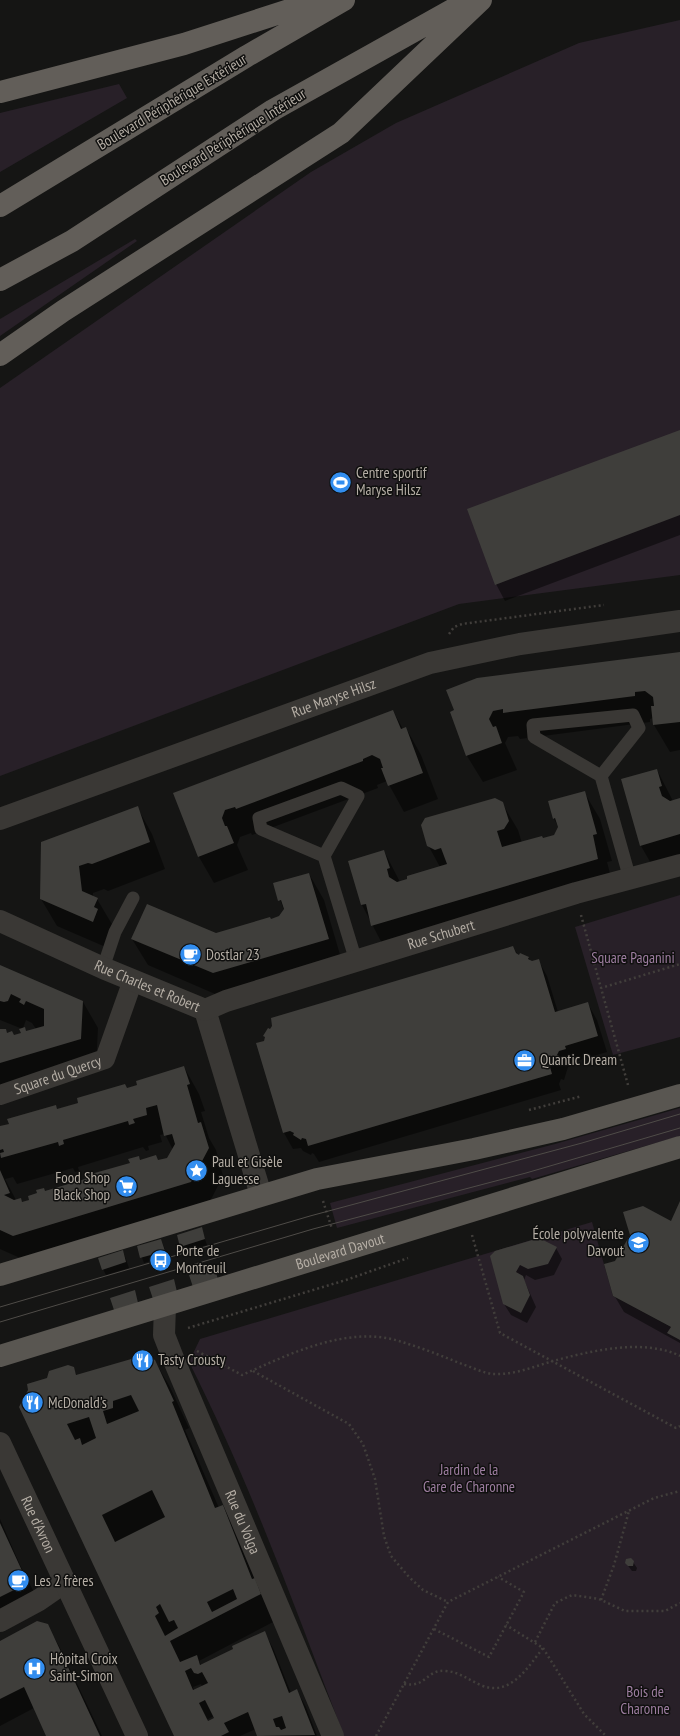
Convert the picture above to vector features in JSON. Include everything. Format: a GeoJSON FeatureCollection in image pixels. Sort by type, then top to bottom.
{"type":"FeatureCollection","features":[{"type":"Feature","properties":{"kind":"highway"},"geometry":{"type":"LineString","coordinates":[[0,92],[184,44],[320,0]]}},
{"type":"Feature","properties":{"kind":"highway","name":"Boulevard Périphérique Extérieur"},"geometry":{"type":"LineString","coordinates":[[0,206],[247,56],[344,0]]}},
{"type":"Feature","properties":{"kind":"highway","name":"Boulevard Périphérique Intérieur"},"geometry":{"type":"LineString","coordinates":[[0,280],[72,241],[273,110],[470,0]]}},
{"type":"Feature","properties":{"kind":"highway"},"geometry":{"type":"LineString","coordinates":[[0,355],[63,311],[341,133],[481,0]]}},
{"type":"Feature","properties":{"kind":"main road"},"geometry":{"type":"LineString","coordinates":[[0,1275],[317,1179],[474,1149],[563,1130],[680,1095]]}},
{"type":"Feature","properties":{"kind":"main road","name":"Boulevard Davout"},"geometry":{"type":"LineString","coordinates":[[0,1356],[680,1147]]}},
{"type":"Feature","properties":{"kind":"street","name":"Rue Maryse Hilsz"},"geometry":{"type":"LineString","coordinates":[[0,819],[430,663],[520,644],[680,621]]}},
{"type":"Feature","properties":{"kind":"street","name":"Rue Schubert"},"geometry":{"type":"LineString","coordinates":[[205,1010],[226,1001],[576,894],[680,865]]}},
{"type":"Feature","properties":{"kind":"street","name":"Rue Charles et Robert"},"geometry":{"type":"LineString","coordinates":[[0,921],[103,968],[205,1010],[261,1195]]}},
{"type":"Feature","properties":{"kind":"street","name":"Square du Quercy"},"geometry":{"type":"LineString","coordinates":[[0,1095],[105,1059],[133,980]]}},
{"type":"Feature","properties":{"kind":"street","name":"Rue du Volga"},"geometry":{"type":"LineString","coordinates":[[165,1306],[164,1335],[179,1374],[333,1736]]}},
{"type":"Feature","properties":{"kind":"street","name":"Rue d'Avron"},"geometry":{"type":"LineString","coordinates":[[0,1444],[137,1736]]}},
{"type":"Feature","properties":{"kind":"street"},"geometry":{"type":"LineString","coordinates":[[0,1621],[39,1600],[65,1582]]}},
{"type":"Feature","properties":{"kind":"lane"},"geometry":{"type":"LineString","coordinates":[[601,776],[639,728],[633,715],[533,725],[534,738],[601,776],[630,878]]}},
{"type":"Feature","properties":{"kind":"lane"},"geometry":{"type":"LineString","coordinates":[[324,856],[261,829],[258,818],[340,788],[358,796],[324,856],[356,962]]}},
{"type":"Feature","properties":{"kind":"lane"},"geometry":{"type":"LineString","coordinates":[[103,968],[116,932],[133,898]]}},
{"type":"Feature","properties":{"kind":"path"},"geometry":{"type":"LineString","coordinates":[[576,894],[601,988],[636,1108]]}},
{"type":"Feature","properties":{"kind":"path"},"geometry":{"type":"LineString","coordinates":[[601,988],[680,964]]}},
{"type":"Feature","properties":{"kind":"path"},"geometry":{"type":"LineString","coordinates":[[621,1086],[636,1082]]}},
{"type":"Feature","properties":{"kind":"path"},"geometry":{"type":"LineString","coordinates":[[525,1111],[584,1096]]}},
{"type":"Feature","properties":{"kind":"path"},"geometry":{"type":"LineString","coordinates":[[322,1197],[332,1231]]}},
{"type":"Feature","properties":{"kind":"path"},"geometry":{"type":"LineString","coordinates":[[466,1213],[500,1333],[676,1428],[680,1426]]}},
{"type":"Feature","properties":{"kind":"path","name":"Boulevard Davout"},"geometry":{"type":"LineString","coordinates":[[164,1335],[346,1280]]}},
{"type":"Feature","properties":{"kind":"path"},"geometry":{"type":"LineString","coordinates":[[195,1350],[242,1376],[278,1359],[329,1342],[354,1337],[379,1336],[401,1341],[493,1374],[526,1370],[552,1361],[594,1352],[646,1347],[668,1350],[680,1356]]}},
{"type":"Feature","properties":{"kind":"path"},"geometry":{"type":"LineString","coordinates":[[253,1371],[349,1424],[363,1444],[375,1479],[384,1536],[391,1556],[409,1577],[423,1590],[448,1602]]}},
{"type":"Feature","properties":{"kind":"path"},"geometry":{"type":"LineString","coordinates":[[376,1736],[448,1602],[654,1498],[680,1491]]}},
{"type":"Feature","properties":{"kind":"path"},"geometry":{"type":"LineString","coordinates":[[601,1600],[614,1565],[629,1511]]}},
{"type":"Feature","properties":{"kind":"path"},"geometry":{"type":"LineString","coordinates":[[434,1629],[489,1657],[524,1592],[498,1577]]}},
{"type":"Feature","properties":{"kind":"path"},"geometry":{"type":"LineString","coordinates":[[535,1642],[555,1603],[572,1595],[601,1600],[625,1611],[665,1611],[680,1603]]}},
{"type":"Feature","properties":{"kind":"path"},"geometry":{"type":"LineString","coordinates":[[506,1626],[543,1648],[584,1714],[606,1736]]}},
{"type":"Feature","properties":{"kind":"path"},"geometry":{"type":"LineString","coordinates":[[404,1684],[413,1685],[422,1683],[435,1672],[446,1671],[460,1674],[484,1686],[497,1688],[512,1684],[530,1665],[543,1648]]}},
{"type":"Feature","properties":{"kind":"green space","name":"Centre sportif Maryse Hilsz"},"geometry":{"type":"Polygon","coordinates":[[[680,20],[680,575],[459,604],[0,776],[0,388],[311,172],[396,123],[579,43],[680,20]]]}},
{"type":"Feature","properties":{"kind":"green space"},"geometry":{"type":"Polygon","coordinates":[[[119,84],[127,98],[0,172],[0,113],[119,84]]]}},
{"type":"Feature","properties":{"kind":"green space"},"geometry":{"type":"Polygon","coordinates":[[[135,239],[137,241],[0,336],[0,319],[135,239]]]}},
{"type":"Feature","properties":{"kind":"green space","name":"Square Paganini"},"geometry":{"type":"Polygon","coordinates":[[[680,895],[680,1037],[613,1055],[575,927],[680,895]]]}},
{"type":"Feature","properties":{"kind":"green space"},"geometry":{"type":"Polygon","coordinates":[[[680,1108],[680,1136],[532,1179],[530,1177],[337,1228],[330,1203],[555,1144],[680,1108]]]}},
{"type":"Feature","properties":{"kind":"green space","name":"Jardin de la Gare de Charonne"},"geometry":{"type":"Polygon","coordinates":[[[592,1222],[613,1296],[680,1332],[680,1736],[344,1736],[290,1594],[252,1500],[211,1407],[189,1362],[200,1339],[592,1222]]]}},
{"type":"Feature","properties":{"kind":"building"},"geometry":{"type":"Polygon","coordinates":[[[680,430],[680,515],[495,585],[467,509],[680,430]]]}},
{"type":"Feature","properties":{"kind":"building"},"geometry":{"type":"Polygon","coordinates":[[[680,652],[680,722],[653,725],[651,706],[654,706],[653,697],[645,691],[635,692],[635,696],[503,713],[503,709],[493,711],[489,719],[493,727],[496,726],[502,743],[466,756],[450,712],[454,710],[446,690],[477,678],[680,652]]]}},
{"type":"Feature","properties":{"kind":"building"},"geometry":{"type":"Polygon","coordinates":[[[393,710],[401,729],[406,727],[423,773],[388,786],[381,768],[383,768],[380,759],[372,755],[363,759],[363,761],[236,809],[235,807],[225,810],[222,818],[234,843],[198,857],[173,793],[393,710]]]}},
{"type":"Feature","properties":{"kind":"building"},"geometry":{"type":"Polygon","coordinates":[[[657,769],[662,786],[659,787],[662,796],[670,801],[680,798],[680,834],[640,846],[621,779],[657,769]]]}},
{"type":"Feature","properties":{"kind":"building"},"geometry":{"type":"Polygon","coordinates":[[[585,791],[597,834],[593,835],[598,859],[371,926],[366,904],[361,905],[348,861],[384,850],[390,868],[387,869],[389,877],[397,882],[407,879],[407,876],[447,864],[441,848],[435,850],[427,846],[421,825],[425,818],[495,798],[503,802],[509,821],[504,829],[497,831],[502,847],[542,836],[543,838],[554,835],[558,827],[555,818],[553,819],[548,801],[585,791]]]}},
{"type":"Feature","properties":{"kind":"building"},"geometry":{"type":"Polygon","coordinates":[[[138,806],[150,842],[92,864],[88,863],[79,866],[82,891],[98,898],[94,907],[98,909],[93,922],[40,899],[41,842],[138,806]]]}},
{"type":"Feature","properties":{"kind":"building"},"geometry":{"type":"Polygon","coordinates":[[[309,873],[329,939],[213,973],[131,939],[147,904],[216,933],[270,917],[271,919],[279,916],[284,909],[281,900],[278,901],[273,883],[309,873]]]}},
{"type":"Feature","properties":{"kind":"building"},"geometry":{"type":"Polygon","coordinates":[[[513,946],[516,953],[519,955],[520,953],[529,957],[528,959],[532,961],[539,959],[555,1012],[588,1002],[598,1036],[565,1046],[566,1049],[559,1051],[557,1055],[559,1056],[550,1067],[552,1074],[308,1146],[306,1139],[302,1138],[301,1140],[290,1131],[283,1133],[256,1043],[264,1041],[265,1037],[263,1036],[268,1028],[270,1029],[272,1026],[271,1018],[513,946]]]}},
{"type":"Feature","properties":{"kind":"building"},"geometry":{"type":"Polygon","coordinates":[[[0,965],[83,1001],[81,1039],[0,1063],[0,1029],[6,1029],[7,1033],[12,1031],[14,1035],[21,1033],[19,1029],[25,1027],[26,1031],[44,1026],[44,1009],[26,1001],[24,1005],[19,1002],[21,999],[11,994],[8,1001],[0,1001],[0,965]]]}},
{"type":"Feature","properties":{"kind":"building"},"geometry":{"type":"Polygon","coordinates":[[[184,1066],[190,1084],[187,1085],[198,1123],[201,1122],[209,1148],[191,1182],[13,1236],[0,1230],[0,1170],[10,1193],[4,1195],[14,1200],[21,1198],[22,1202],[29,1200],[28,1196],[37,1193],[36,1190],[44,1188],[45,1191],[85,1179],[84,1176],[130,1163],[128,1159],[139,1156],[140,1160],[156,1155],[158,1160],[167,1158],[175,1144],[172,1134],[164,1136],[157,1105],[146,1108],[147,1115],[133,1119],[135,1123],[129,1125],[128,1121],[63,1140],[64,1144],[59,1146],[58,1142],[1,1158],[0,1153],[4,1152],[3,1149],[0,1150],[0,1126],[9,1124],[7,1119],[56,1105],[57,1109],[78,1103],[77,1098],[125,1084],[127,1088],[137,1085],[136,1081],[184,1066]]]}},
{"type":"Feature","properties":{"kind":"building","name":"École polyvalente Davout"},"geometry":{"type":"Polygon","coordinates":[[[680,1201],[680,1340],[667,1333],[671,1327],[613,1296],[604,1264],[615,1261],[630,1235],[623,1212],[643,1206],[671,1221],[680,1201]]]}},
{"type":"Feature","properties":{"kind":"building"},"geometry":{"type":"Polygon","coordinates":[[[202,1227],[205,1239],[180,1247],[177,1235],[202,1227]]]}},
{"type":"Feature","properties":{"kind":"building"},"geometry":{"type":"Polygon","coordinates":[[[539,1238],[557,1247],[548,1264],[528,1269],[520,1265],[516,1272],[523,1276],[530,1295],[521,1313],[503,1304],[490,1256],[495,1251],[539,1238]]]}},
{"type":"Feature","properties":{"kind":"building"},"geometry":{"type":"Polygon","coordinates":[[[161,1239],[165,1251],[140,1258],[137,1246],[161,1239]]]}},
{"type":"Feature","properties":{"kind":"building"},"geometry":{"type":"Polygon","coordinates":[[[123,1250],[126,1262],[102,1270],[98,1258],[123,1250]]]}},
{"type":"Feature","properties":{"kind":"building"},"geometry":{"type":"Polygon","coordinates":[[[214,1267],[218,1279],[193,1287],[189,1275],[214,1267]]]}},
{"type":"Feature","properties":{"kind":"building"},"geometry":{"type":"Polygon","coordinates":[[[174,1279],[177,1292],[153,1299],[149,1287],[174,1279]]]}},
{"type":"Feature","properties":{"kind":"building"},"geometry":{"type":"Polygon","coordinates":[[[135,1290],[138,1303],[114,1310],[110,1298],[135,1290]]]}},
{"type":"Feature","properties":{"kind":"building"},"geometry":{"type":"Polygon","coordinates":[[[145,1355],[155,1360],[174,1401],[172,1402],[215,1508],[223,1505],[252,1579],[255,1578],[261,1594],[170,1641],[180,1662],[197,1655],[200,1665],[233,1649],[232,1646],[265,1631],[289,1693],[297,1689],[315,1735],[257,1736],[248,1712],[224,1723],[229,1732],[221,1736],[174,1736],[19,1407],[28,1390],[27,1384],[47,1378],[49,1371],[68,1365],[74,1367],[76,1375],[145,1355]],[[131,1395],[113,1401],[113,1408],[103,1411],[107,1424],[139,1411],[131,1395]],[[89,1417],[67,1424],[75,1440],[80,1438],[82,1445],[96,1438],[89,1417]],[[152,1490],[102,1515],[115,1542],[165,1517],[152,1490]],[[233,1589],[207,1602],[212,1612],[237,1599],[233,1589]],[[160,1604],[156,1607],[159,1613],[155,1616],[165,1636],[178,1628],[174,1620],[169,1622],[160,1604]],[[191,1668],[185,1671],[193,1690],[208,1683],[202,1672],[198,1674],[194,1673],[191,1668]],[[205,1700],[199,1703],[208,1721],[214,1718],[205,1700]],[[282,1716],[273,1719],[276,1727],[279,1727],[281,1730],[286,1728],[282,1716]]]}},
{"type":"Feature","properties":{"kind":"building"},"geometry":{"type":"Polygon","coordinates":[[[0,1523],[24,1575],[20,1587],[0,1597],[0,1523]]]}},
{"type":"Feature","properties":{"kind":"building"},"geometry":{"type":"Polygon","coordinates":[[[631,1558],[634,1561],[633,1566],[628,1566],[625,1563],[626,1559],[631,1558]]]}},
{"type":"Feature","properties":{"kind":"building","name":"Hôpital Croix Saint-Simon"},"geometry":{"type":"Polygon","coordinates":[[[37,1621],[48,1624],[100,1736],[46,1736],[24,1687],[0,1699],[0,1641],[37,1621]]]}},
{"type":"Feature","properties":{"kind":"tram line"},"geometry":{"type":"LineString","coordinates":[[0,1307],[310,1216],[582,1143],[680,1114]]}},
{"type":"Feature","properties":{"kind":"tram line"},"geometry":{"type":"LineString","coordinates":[[0,1322],[313,1229],[526,1173],[680,1128]]}},
{"type":"Feature","properties":{"kind":"place","name":"Centre sportif Maryse Hilsz"},"geometry":{"type":"Point","coordinates":[340,482]}},
{"type":"Feature","properties":{"kind":"place","name":"Dostlar 23"},"geometry":{"type":"Point","coordinates":[190,955]}},
{"type":"Feature","properties":{"kind":"place","name":"Quantic Dream"},"geometry":{"type":"Point","coordinates":[525,1060]}},
{"type":"Feature","properties":{"kind":"place","name":"Paul et Gisèle Laguesse"},"geometry":{"type":"Point","coordinates":[197,1171]}},
{"type":"Feature","properties":{"kind":"place","name":"Food Shop Black Shop"},"geometry":{"type":"Point","coordinates":[126,1187]}},
{"type":"Feature","properties":{"kind":"place","name":"École polyvalente Davout"},"geometry":{"type":"Point","coordinates":[639,1243]}},
{"type":"Feature","properties":{"kind":"place","name":"Porte de Montreuil"},"geometry":{"type":"Point","coordinates":[161,1260]}},
{"type":"Feature","properties":{"kind":"place","name":"Tasty Crousty"},"geometry":{"type":"Point","coordinates":[142,1360]}},
{"type":"Feature","properties":{"kind":"place","name":"McDonald's"},"geometry":{"type":"Point","coordinates":[32,1403]}},
{"type":"Feature","properties":{"kind":"place","name":"Les 2 frères"},"geometry":{"type":"Point","coordinates":[18,1581]}},
{"type":"Feature","properties":{"kind":"place","name":"Hôpital Croix Saint-Simon"},"geometry":{"type":"Point","coordinates":[34,1668]}},
{"type":"Feature","properties":{"kind":"park label","name":"Bois de Charonne"},"geometry":{"type":"Point","coordinates":[645,1700]}}]}
